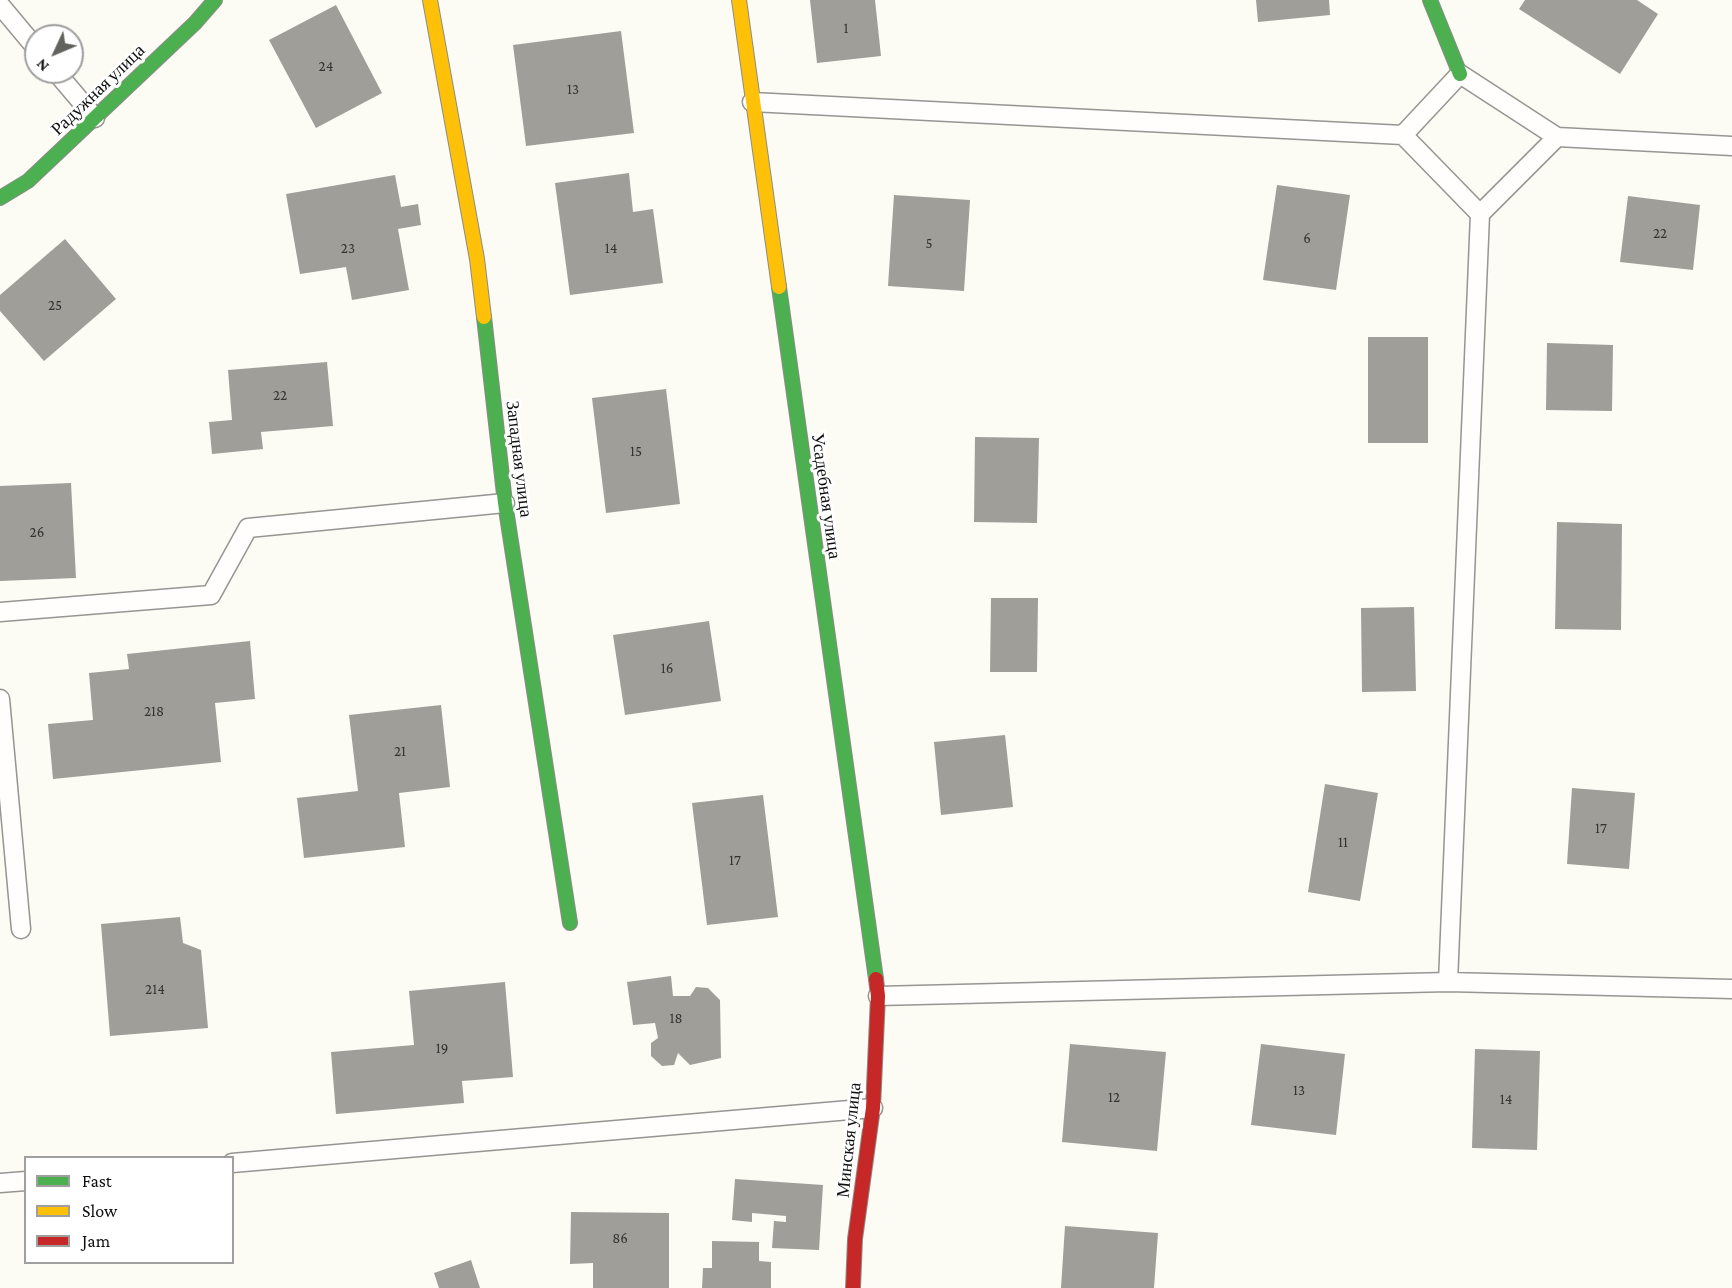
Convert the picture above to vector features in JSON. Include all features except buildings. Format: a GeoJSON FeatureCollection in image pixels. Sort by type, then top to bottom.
{"type":"FeatureCollection","features":[{"type":"Feature","properties":{"kind":"street","name":"Радужная улица"},"geometry":{"type":"LineString","coordinates":[[0,198],[28,181],[195,23],[215,0]]}},
{"type":"Feature","properties":{"kind":"street","name":"Западная улица"},"geometry":{"type":"LineString","coordinates":[[430,0],[477,259],[506,503],[570,923]]}},
{"type":"Feature","properties":{"kind":"street","name":"Усадебная улица"},"geometry":{"type":"LineString","coordinates":[[739,0],[878,996]]}},
{"type":"Feature","properties":{"kind":"street"},"geometry":{"type":"LineString","coordinates":[[1430,0],[1460,74]]}},
{"type":"Feature","properties":{"kind":"street","name":"Минская улица"},"geometry":{"type":"LineString","coordinates":[[853,1288],[855,1239],[873,1108],[878,996]]}},
{"type":"Feature","properties":{"kind":"lane"},"geometry":{"type":"LineString","coordinates":[[0,5],[24,34]]}},
{"type":"Feature","properties":{"kind":"lane"},"geometry":{"type":"LineString","coordinates":[[1403,135],[1460,74],[1557,137],[1732,146]]}},
{"type":"Feature","properties":{"kind":"lane"},"geometry":{"type":"LineString","coordinates":[[66,84],[95,118]]}},
{"type":"Feature","properties":{"kind":"lane"},"geometry":{"type":"LineString","coordinates":[[753,102],[1403,135],[1480,214]]}},
{"type":"Feature","properties":{"kind":"lane"},"geometry":{"type":"LineString","coordinates":[[1448,982],[1480,214],[1557,137]]}},
{"type":"Feature","properties":{"kind":"lane"},"geometry":{"type":"LineString","coordinates":[[0,612],[211,595],[248,528],[506,503]]}},
{"type":"Feature","properties":{"kind":"lane"},"geometry":{"type":"LineString","coordinates":[[0,699],[21,928]]}},
{"type":"Feature","properties":{"kind":"lane"},"geometry":{"type":"LineString","coordinates":[[878,996],[1448,982],[1732,989]]}},
{"type":"Feature","properties":{"kind":"lane"},"geometry":{"type":"LineString","coordinates":[[234,1163],[873,1108]]}},
{"type":"Feature","properties":{"kind":"lane"},"geometry":{"type":"LineString","coordinates":[[0,1183],[24,1181]]}},
{"type":"Feature","properties":{"kind":"traffic: fast"},"geometry":{"type":"LineString","coordinates":[[0,198],[28,181],[195,23],[215,0]]}},
{"type":"Feature","properties":{"kind":"traffic: fast"},"geometry":{"type":"LineString","coordinates":[[1430,0],[1460,74]]}},
{"type":"Feature","properties":{"kind":"traffic: fast"},"geometry":{"type":"LineString","coordinates":[[779,287],[876,979]]}},
{"type":"Feature","properties":{"kind":"traffic: fast"},"geometry":{"type":"LineString","coordinates":[[484,317],[505,503],[570,923]]}},
{"type":"Feature","properties":{"kind":"traffic: slow"},"geometry":{"type":"LineString","coordinates":[[430,0],[477,259],[484,317]]}},
{"type":"Feature","properties":{"kind":"traffic: slow"},"geometry":{"type":"LineString","coordinates":[[739,0],[779,287]]}},
{"type":"Feature","properties":{"kind":"traffic: jam"},"geometry":{"type":"LineString","coordinates":[[853,1288],[855,1239],[873,1108],[878,996],[876,979]]}}]}
